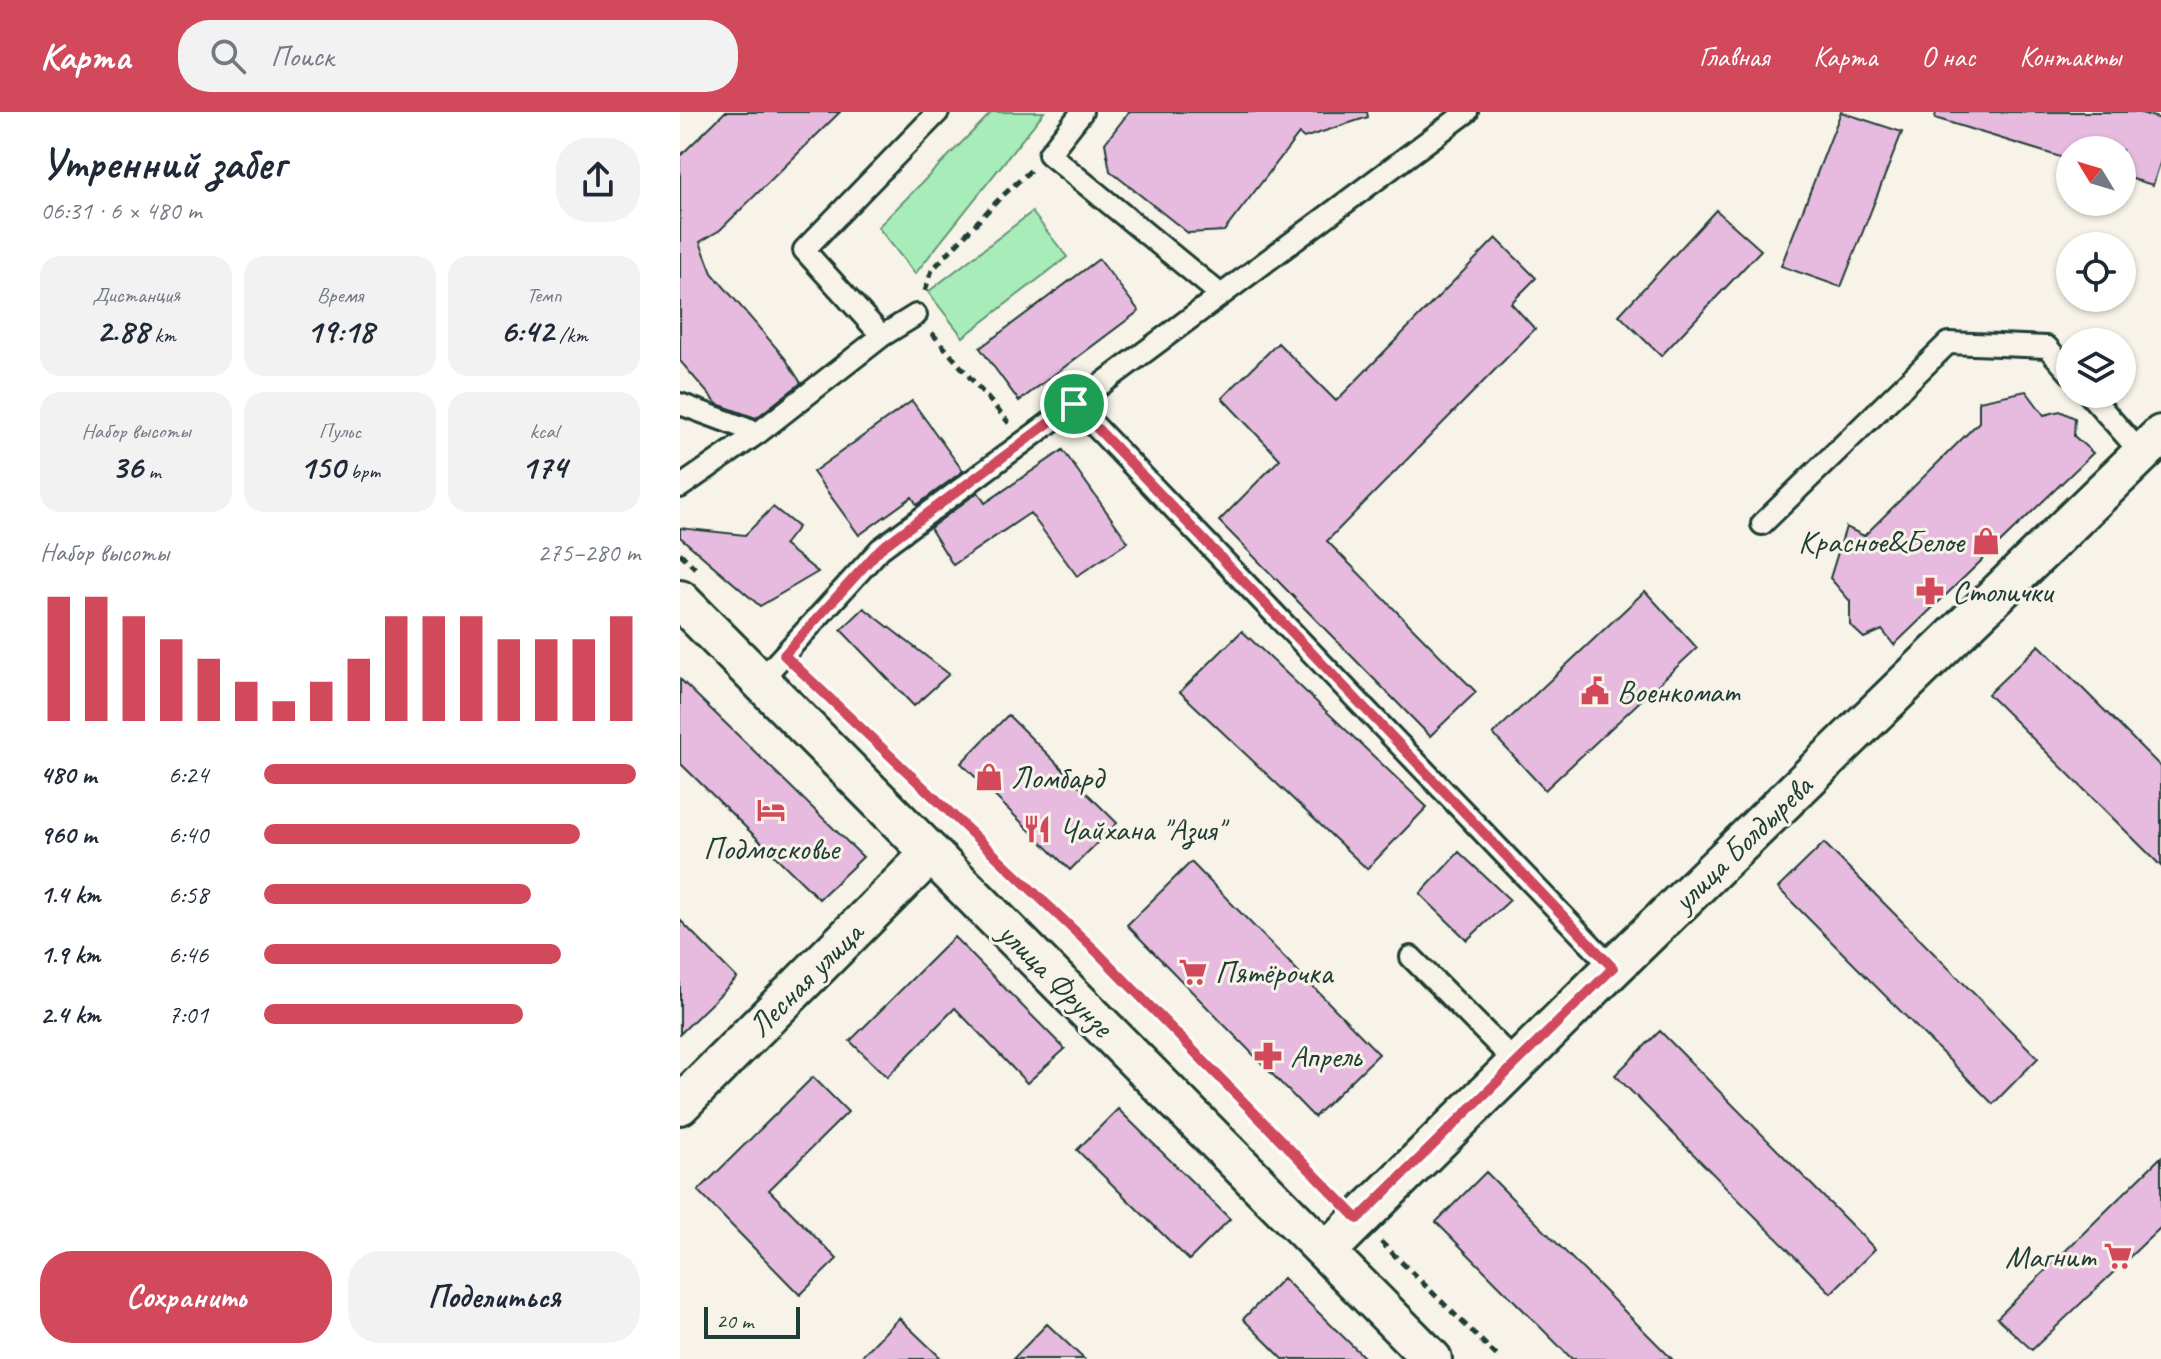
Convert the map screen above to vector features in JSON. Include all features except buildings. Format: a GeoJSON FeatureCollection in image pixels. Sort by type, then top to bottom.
{"type":"FeatureCollection","features":[{"type":"Feature","properties":{"kind":"street","name":"улица Болдырева"},"geometry":{"type":"LineString","coordinates":[[1326,1252],[1613,968],[2152,445]]}},
{"type":"Feature","properties":{"kind":"street","name":"улица Фрунзе"},"geometry":{"type":"LineString","coordinates":[[690,587],[760,681],[1432,1359]]}},
{"type":"Feature","properties":{"kind":"street","name":"Лесная улица"},"geometry":{"type":"LineString","coordinates":[[680,1105],[931,853]]}},
{"type":"Feature","properties":{"kind":"lane"},"geometry":{"type":"LineString","coordinates":[[882,336],[804,250],[938,112]]}},
{"type":"Feature","properties":{"kind":"lane"},"geometry":{"type":"LineString","coordinates":[[1082,112],[1049,154],[1221,295]]}},
{"type":"Feature","properties":{"kind":"lane"},"geometry":{"type":"LineString","coordinates":[[1418,149],[1443,112]]}},
{"type":"Feature","properties":{"kind":"lane"},"geometry":{"type":"LineString","coordinates":[[760,681],[880,549],[1467,112]]}},
{"type":"Feature","properties":{"kind":"lane"},"geometry":{"type":"LineString","coordinates":[[680,487],[758,433],[882,336],[916,315]]}},
{"type":"Feature","properties":{"kind":"lane"},"geometry":{"type":"LineString","coordinates":[[1762,524],[1948,343],[2047,347],[2056,357]]}},
{"type":"Feature","properties":{"kind":"lane"},"geometry":{"type":"LineString","coordinates":[[680,404],[758,433]]}},
{"type":"Feature","properties":{"kind":"lane"},"geometry":{"type":"LineString","coordinates":[[1074,404],[1613,968]]}},
{"type":"Feature","properties":{"kind":"lane"},"geometry":{"type":"LineString","coordinates":[[2106,408],[2152,445]]}},
{"type":"Feature","properties":{"kind":"lane"},"geometry":{"type":"LineString","coordinates":[[1411,957],[1517,1064]]}},
{"type":"Feature","properties":{"kind":"path"},"geometry":{"type":"LineString","coordinates":[[1025,441],[916,315],[932,270],[1000,198],[1049,154]]}},
{"type":"Feature","properties":{"kind":"path"},"geometry":{"type":"LineString","coordinates":[[680,553],[690,587]]}},
{"type":"Feature","properties":{"kind":"path"},"geometry":{"type":"LineString","coordinates":[[853,721],[1096,951],[1500,1359]]}},
{"type":"Feature","properties":{"kind":"green space"},"geometry":{"type":"Polygon","coordinates":[[[992,112],[1044,112],[915,274],[878,227],[992,112]]]}},
{"type":"Feature","properties":{"kind":"green space"},"geometry":{"type":"Polygon","coordinates":[[[1032,212],[1067,257],[963,337],[928,292],[1032,212]]]}},
{"type":"Feature","properties":{"kind":"place","name":"Красное&Белое"},"geometry":{"type":"Point","coordinates":[1986,541]}},
{"type":"Feature","properties":{"kind":"place","name":"Столички"},"geometry":{"type":"Point","coordinates":[1930,591]}},
{"type":"Feature","properties":{"kind":"place","name":"Военкомат"},"geometry":{"type":"Point","coordinates":[1595,691]}},
{"type":"Feature","properties":{"kind":"place","name":"Ломбард"},"geometry":{"type":"Point","coordinates":[989,777]}},
{"type":"Feature","properties":{"kind":"place","name":"Подмосковье"},"geometry":{"type":"Point","coordinates":[771,810]}},
{"type":"Feature","properties":{"kind":"place","name":"Чайхана \"Азия\""},"geometry":{"type":"Point","coordinates":[1037,829]}},
{"type":"Feature","properties":{"kind":"place","name":"Пятёрочка"},"geometry":{"type":"Point","coordinates":[1193,972]}},
{"type":"Feature","properties":{"kind":"place","name":"Апрель"},"geometry":{"type":"Point","coordinates":[1268,1056]}},
{"type":"Feature","properties":{"kind":"place","name":"Магнит"},"geometry":{"type":"Point","coordinates":[2118,1256]}},
{"type":"Feature","properties":{"kind":"route"},"geometry":{"type":"LineString","coordinates":[[1074,404],[1613,968],[1358,1219],[1096,951],[784,655],[880,549],[1074,404]]}}]}
